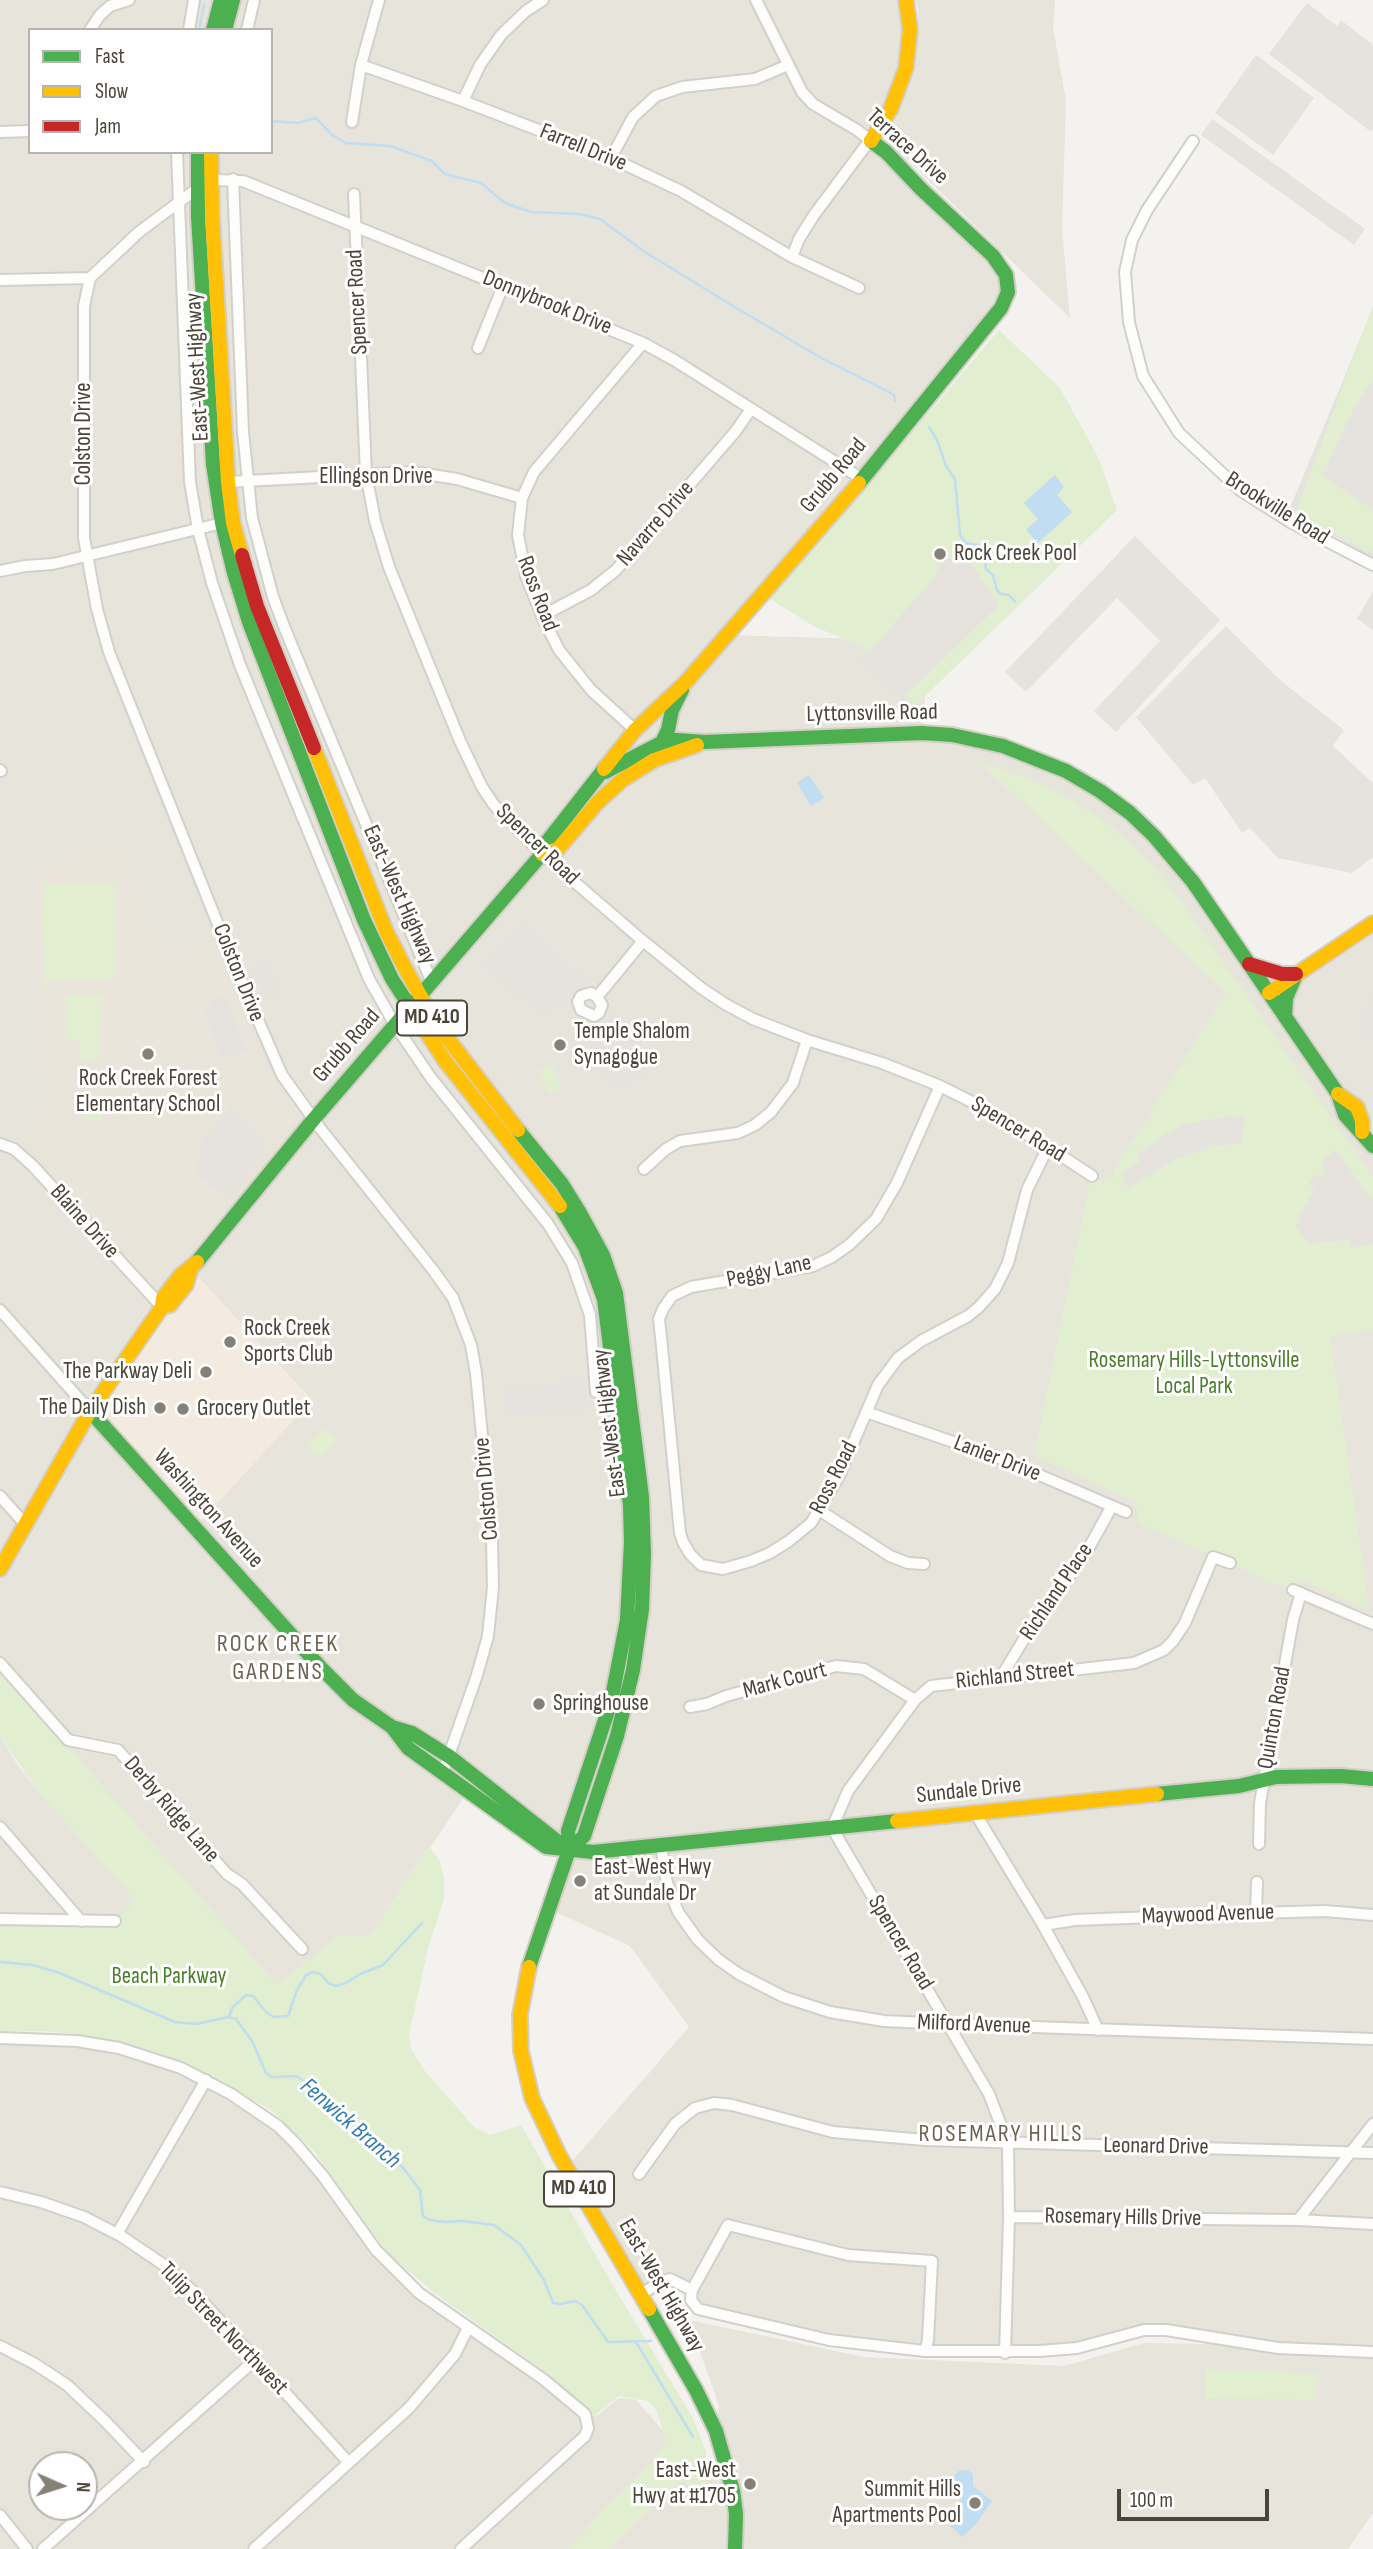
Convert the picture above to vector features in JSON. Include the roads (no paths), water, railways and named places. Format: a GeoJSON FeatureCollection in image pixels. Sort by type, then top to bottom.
{"type":"FeatureCollection","features":[{"type":"Feature","properties":{"kind":"street"},"geometry":{"type":"LineString","coordinates":[[91,28],[110,6],[129,0]]}},
{"type":"Feature","properties":{"kind":"street"},"geometry":{"type":"LineString","coordinates":[[189,28],[194,0]]}},
{"type":"Feature","properties":{"kind":"street"},"geometry":{"type":"LineString","coordinates":[[214,28],[221,0]]}},
{"type":"Feature","properties":{"kind":"street"},"geometry":{"type":"LineString","coordinates":[[226,28],[233,0]]}},
{"type":"Feature","properties":{"kind":"street"},"geometry":{"type":"LineString","coordinates":[[247,28],[254,0]]}},
{"type":"Feature","properties":{"kind":"street"},"geometry":{"type":"LineString","coordinates":[[352,122],[361,65],[379,0]]}},
{"type":"Feature","properties":{"kind":"street"},"geometry":{"type":"LineString","coordinates":[[463,101],[480,65],[501,35],[526,11],[543,0]]}},
{"type":"Feature","properties":{"kind":"street","name":"Terrace Drive"},"geometry":{"type":"LineString","coordinates":[[756,0],[802,92],[813,104],[857,130],[886,152],[920,189],[993,256],[1006,275],[1008,292]]}},
{"type":"Feature","properties":{"kind":"street"},"geometry":{"type":"LineString","coordinates":[[792,257],[799,239],[814,215],[891,108],[906,68],[910,29],[906,0]]}},
{"type":"Feature","properties":{"kind":"street","name":"Farrell Drive"},"geometry":{"type":"LineString","coordinates":[[361,65],[611,158],[681,191],[792,257],[859,288]]}},
{"type":"Feature","properties":{"kind":"street"},"geometry":{"type":"LineString","coordinates":[[611,158],[633,117],[656,96],[682,87],[755,79],[788,65]]}},
{"type":"Feature","properties":{"kind":"street"},"geometry":{"type":"LineString","coordinates":[[0,132],[28,131]]}},
{"type":"Feature","properties":{"kind":"street","name":"Brookville Road"},"geometry":{"type":"LineString","coordinates":[[1193,141],[1147,210],[1132,240],[1125,272],[1129,322],[1143,376],[1179,433],[1233,484],[1292,523],[1373,565]]}},
{"type":"Feature","properties":{"kind":"street","name":"East-West Highway"},"geometry":{"type":"LineString","coordinates":[[177,154],[190,482],[198,529],[212,583],[240,664],[362,963],[395,1025],[431,1078],[548,1224],[572,1263],[590,1315],[596,1392]]}},
{"type":"Feature","properties":{"kind":"street","name":"East-West Highway"},"geometry":{"type":"LineString","coordinates":[[198,154],[204,185],[233,523],[243,563],[279,668],[386,932],[420,997],[435,1023],[562,1184],[603,1255],[616,1293],[642,1497],[645,1554],[642,1609],[633,1670],[617,1736],[584,1836],[569,1850]]}},
{"type":"Feature","properties":{"kind":"street","name":"East-West Highway"},"geometry":{"type":"LineString","coordinates":[[211,154],[204,185],[213,464],[222,523],[245,610],[337,851],[384,963],[444,1061],[559,1203],[574,1226],[595,1270],[604,1299],[630,1505],[628,1609],[611,1702],[568,1831],[569,1850],[529,1968],[520,2015],[521,2051],[532,2098],[555,2147],[696,2390],[722,2445],[733,2490],[736,2514],[735,2549]]}},
{"type":"Feature","properties":{"kind":"street","name":"East-West Highway"},"geometry":{"type":"LineString","coordinates":[[233,179],[247,481],[252,518],[273,597],[432,983]]}},
{"type":"Feature","properties":{"kind":"street","name":"Donnybrook Drive"},"geometry":{"type":"LineString","coordinates":[[204,185],[233,179],[254,184],[643,343],[862,479]]}},
{"type":"Feature","properties":{"kind":"street"},"geometry":{"type":"LineString","coordinates":[[0,280],[90,278],[107,259],[178,201],[204,185]]}},
{"type":"Feature","properties":{"kind":"street","name":"Spencer Road"},"geometry":{"type":"LineString","coordinates":[[354,194],[366,474],[376,521],[389,567],[460,741],[482,787],[494,804],[542,854],[643,941],[701,988],[726,1004],[753,1019],[807,1040],[882,1063],[940,1086],[974,1103],[1092,1176]]}},
{"type":"Feature","properties":{"kind":"street","name":"Colston Drive"},"geometry":{"type":"LineString","coordinates":[[90,278],[83,306],[86,556],[109,652],[276,1063],[313,1120],[453,1298],[471,1345],[491,1529],[493,1587],[488,1636],[443,1772]]}},
{"type":"Feature","properties":{"kind":"street"},"geometry":{"type":"LineString","coordinates":[[478,348],[503,286]]}},
{"type":"Feature","properties":{"kind":"street","name":"Grubb Road"},"geometry":{"type":"LineString","coordinates":[[0,1569],[90,1411],[162,1307],[170,1305],[186,1285],[190,1271],[313,1120],[542,854],[546,843],[635,730],[686,682],[862,479],[1001,308],[1008,292]]}},
{"type":"Feature","properties":{"kind":"street","name":"Ross Road"},"geometry":{"type":"LineString","coordinates":[[635,730],[578,676],[559,650],[541,615],[526,576],[520,553],[518,526],[522,498],[534,472],[643,343]]}},
{"type":"Feature","properties":{"kind":"street","name":"Navarre Drive"},"geometry":{"type":"LineString","coordinates":[[541,615],[591,590],[617,570],[735,432],[751,409]]}},
{"type":"Feature","properties":{"kind":"street","name":"Ellingson Drive"},"geometry":{"type":"LineString","coordinates":[[228,482],[413,472],[481,485],[522,498]]}},
{"type":"Feature","properties":{"kind":"street"},"geometry":{"type":"LineString","coordinates":[[0,571],[86,556],[222,523]]}},
{"type":"Feature","properties":{"kind":"street","name":"Grubb Road"},"geometry":{"type":"LineString","coordinates":[[542,854],[558,849],[597,803],[622,780],[654,760],[668,730],[672,710],[686,682]]}},
{"type":"Feature","properties":{"kind":"street","name":"Lyttonsville Road"},"geometry":{"type":"LineString","coordinates":[[601,774],[661,743],[677,740],[705,742],[922,733],[952,735],[1012,748],[1066,771],[1130,813],[1154,836],[1193,882],[1338,1094],[1357,1107],[1362,1121],[1362,1132],[1373,1146]]}},
{"type":"Feature","properties":{"kind":"street","name":"Lyttonsville Road"},"geometry":{"type":"LineString","coordinates":[[654,760],[705,742]]}},
{"type":"Feature","properties":{"kind":"street"},"geometry":{"type":"LineString","coordinates":[[1269,993],[1373,923]]}},
{"type":"Feature","properties":{"kind":"street"},"geometry":{"type":"LineString","coordinates":[[597,997],[643,941]]}},
{"type":"Feature","properties":{"kind":"street"},"geometry":{"type":"LineString","coordinates":[[1249,964],[1282,974],[1296,974]]}},
{"type":"Feature","properties":{"kind":"street"},"geometry":{"type":"LineString","coordinates":[[1286,1017],[1286,998],[1296,974]]}},
{"type":"Feature","properties":{"kind":"street"},"geometry":{"type":"LineString","coordinates":[[644,1169],[666,1149],[680,1141],[738,1133],[755,1125],[771,1112],[793,1083],[807,1040]]}},
{"type":"Feature","properties":{"kind":"street","name":"Peggy Lane"},"geometry":{"type":"LineString","coordinates":[[661,1337],[659,1319],[672,1296],[691,1287],[813,1266],[849,1245],[876,1219],[897,1183],[940,1086]]}},
{"type":"Feature","properties":{"kind":"street","name":"Blaine Drive"},"geometry":{"type":"LineString","coordinates":[[0,1144],[14,1149],[33,1166],[162,1307]]}},
{"type":"Feature","properties":{"kind":"street","name":"Ross Road"},"geometry":{"type":"LineString","coordinates":[[661,1337],[682,1542],[695,1560],[709,1567],[723,1569],[770,1553],[800,1533],[819,1510],[839,1476],[878,1385],[898,1358],[968,1316],[995,1289],[1008,1263],[1027,1190],[1048,1147]]}},
{"type":"Feature","properties":{"kind":"street","name":"Washington Avenue"},"geometry":{"type":"LineString","coordinates":[[0,1310],[321,1668],[353,1700],[392,1727],[412,1733],[450,1757],[569,1850]]}},
{"type":"Feature","properties":{"kind":"street","name":"East-West Highway"},"geometry":{"type":"LineString","coordinates":[[592,1338],[610,1336]]}},
{"type":"Feature","properties":{"kind":"street","name":"Lanier Drive"},"geometry":{"type":"LineString","coordinates":[[866,1412],[998,1457],[1126,1512]]}},
{"type":"Feature","properties":{"kind":"street"},"geometry":{"type":"LineString","coordinates":[[0,1496],[25,1524]]}},
{"type":"Feature","properties":{"kind":"street","name":"Richland Place"},"geometry":{"type":"LineString","coordinates":[[1001,1677],[1024,1639],[1086,1553],[1112,1506]]}},
{"type":"Feature","properties":{"kind":"street"},"geometry":{"type":"LineString","coordinates":[[819,1510],[890,1556],[908,1563],[924,1564]]}},
{"type":"Feature","properties":{"kind":"street","name":"Richland Street"},"geometry":{"type":"LineString","coordinates":[[832,1828],[848,1791],[915,1700],[931,1686],[1134,1663],[1164,1650],[1185,1623],[1213,1556],[1230,1563]]}},
{"type":"Feature","properties":{"kind":"street","name":"Quinton Road"},"geometry":{"type":"LineString","coordinates":[[1259,1843],[1260,1803],[1297,1591],[1373,1624]]}},
{"type":"Feature","properties":{"kind":"street","name":"Derby Ridge Lane"},"geometry":{"type":"LineString","coordinates":[[0,1663],[68,1740],[118,1750],[227,1874],[242,1884],[302,1949]]}},
{"type":"Feature","properties":{"kind":"street","name":"Mark Court"},"geometry":{"type":"LineString","coordinates":[[690,1707],[835,1667],[863,1669],[915,1700]]}},
{"type":"Feature","properties":{"kind":"street","name":"Washington Avenue"},"geometry":{"type":"LineString","coordinates":[[392,1727],[408,1748],[545,1847],[569,1850]]}},
{"type":"Feature","properties":{"kind":"street","name":"Sundale Drive"},"geometry":{"type":"LineString","coordinates":[[569,1850],[593,1852],[661,1846],[1239,1786],[1276,1777],[1286,1779],[1341,1776],[1373,1779]]}},
{"type":"Feature","properties":{"kind":"street"},"geometry":{"type":"LineString","coordinates":[[975,1813],[1043,1925],[1098,2030]]}},
{"type":"Feature","properties":{"kind":"street"},"geometry":{"type":"LineString","coordinates":[[0,1827],[80,1921]]}},
{"type":"Feature","properties":{"kind":"street","name":"Spencer Road"},"geometry":{"type":"LineString","coordinates":[[832,1828],[989,2094],[1008,2144],[1009,2217]]}},
{"type":"Feature","properties":{"kind":"street","name":"Milford Avenue"},"geometry":{"type":"LineString","coordinates":[[661,1846],[667,1883],[678,1912],[698,1940],[739,1974],[784,1997],[830,2012],[884,2021],[1373,2039]]}},
{"type":"Feature","properties":{"kind":"street"},"geometry":{"type":"LineString","coordinates":[[1256,1913],[1257,1882]]}},
{"type":"Feature","properties":{"kind":"street","name":"Maywood Avenue"},"geometry":{"type":"LineString","coordinates":[[1043,1925],[1075,1920],[1256,1913],[1325,1911],[1373,1915]]}},
{"type":"Feature","properties":{"kind":"street"},"geometry":{"type":"LineString","coordinates":[[0,1919],[115,1921]]}},
{"type":"Feature","properties":{"kind":"street"},"geometry":{"type":"LineString","coordinates":[[0,2038],[52,2039],[102,2045],[160,2060],[231,2094],[278,2126],[323,2176],[386,2262],[419,2293],[506,2352],[583,2412],[587,2419],[587,2432],[461,2549]]}},
{"type":"Feature","properties":{"kind":"street"},"geometry":{"type":"LineString","coordinates":[[117,2234],[205,2080]]}},
{"type":"Feature","properties":{"kind":"street","name":"Leonard Drive"},"geometry":{"type":"LineString","coordinates":[[639,2174],[675,2124],[695,2108],[714,2103],[732,2105],[833,2132],[925,2140],[1373,2153]]}},
{"type":"Feature","properties":{"kind":"street"},"geometry":{"type":"LineString","coordinates":[[1298,2220],[1373,2124]]}},
{"type":"Feature","properties":{"kind":"street","name":"Tulip Street Northwest"},"geometry":{"type":"LineString","coordinates":[[0,2192],[68,2211],[117,2234],[149,2254],[184,2283],[349,2463]]}},
{"type":"Feature","properties":{"kind":"street"},"geometry":{"type":"LineString","coordinates":[[1004,2353],[1009,2217]]}},
{"type":"Feature","properties":{"kind":"street","name":"Rosemary Hills Drive"},"geometry":{"type":"LineString","coordinates":[[1009,2217],[1298,2220],[1373,2224]]}},
{"type":"Feature","properties":{"kind":"street"},"geometry":{"type":"LineString","coordinates":[[925,2351],[932,2261],[848,2255],[728,2225],[692,2290],[691,2300],[698,2309],[829,2340],[925,2351],[1004,2353],[1077,2348],[1144,2330],[1166,2330],[1278,2348],[1373,2352]]}},
{"type":"Feature","properties":{"kind":"street"},"geometry":{"type":"LineString","coordinates":[[640,2295],[670,2279],[692,2290]]}},
{"type":"Feature","properties":{"kind":"street"},"geometry":{"type":"LineString","coordinates":[[254,2549],[421,2395],[455,2354],[468,2328]]}},
{"type":"Feature","properties":{"kind":"street"},"geometry":{"type":"LineString","coordinates":[[0,2346],[36,2364],[66,2385],[96,2411],[144,2462]]}},
{"type":"Feature","properties":{"kind":"street"},"geometry":{"type":"LineString","coordinates":[[43,2549],[144,2462],[256,2359]]}},
{"type":"Feature","properties":{"kind":"street"},"geometry":{"type":"LineString","coordinates":[[0,2515],[27,2549]]}},
{"type":"Feature","properties":{"kind":"water"},"geometry":{"type":"Polygon","coordinates":[[[1055,475],[1064,487],[1057,495],[1072,512],[1038,543],[1026,530],[1038,519],[1024,503],[1055,475]]]}},
{"type":"Feature","properties":{"kind":"water"},"geometry":{"type":"Polygon","coordinates":[[[809,775],[824,798],[811,806],[797,783],[809,775]]]}},
{"type":"Feature","properties":{"kind":"water","name":"Summit Hills Apartments Pool"},"geometry":{"type":"Polygon","coordinates":[[[968,2470],[973,2474],[973,2486],[992,2501],[976,2524],[962,2537],[944,2520],[962,2499],[962,2494],[954,2483],[954,2476],[958,2471],[968,2470]]]}},
{"type":"Feature","properties":{"kind":"waterway"},"geometry":{"type":"LineString","coordinates":[[199,28],[204,5]]}},
{"type":"Feature","properties":{"kind":"waterway"},"geometry":{"type":"LineString","coordinates":[[273,121],[298,123],[316,118],[332,135],[346,143],[390,146],[432,161],[445,174],[481,183],[505,203],[531,212],[579,214],[600,219],[645,252],[733,306],[823,359],[894,395],[895,401]]}},
{"type":"Feature","properties":{"kind":"waterway"},"geometry":{"type":"LineString","coordinates":[[929,427],[937,440],[946,466],[955,479],[960,535],[966,543],[978,545],[984,550],[986,569],[993,575],[997,590],[1001,594],[1009,595],[1015,602]]}},
{"type":"Feature","properties":{"kind":"waterway"},"geometry":{"type":"LineString","coordinates":[[229,2017],[232,2008],[246,1995],[253,1996],[267,2013],[274,2017],[288,2016],[297,1990],[306,1975],[313,1972],[321,1974],[328,1983],[336,1986],[346,1983],[383,1965],[422,1923]]}},
{"type":"Feature","properties":{"kind":"waterway","name":"Fenwick Branch"},"geometry":{"type":"LineString","coordinates":[[0,1962],[33,1965],[57,1972],[175,2022],[196,2024],[229,2017],[236,2019],[252,2041],[266,2073],[272,2077],[296,2076],[312,2086],[349,2116],[379,2152],[395,2160],[404,2169],[420,2190],[423,2216],[445,2222],[494,2225],[521,2245],[544,2280],[553,2303],[575,2301],[582,2305],[608,2342],[651,2341]]}},
{"type":"Feature","properties":{"kind":"waterway"},"geometry":{"type":"LineString","coordinates":[[636,2342],[693,2437]]}},
{"type":"Feature","properties":{"kind":"place","name":"Rock Creek Pool"},"geometry":{"type":"Point","coordinates":[940,554]}},
{"type":"Feature","properties":{"kind":"place","name":"Temple Shalom Synagogue"},"geometry":{"type":"Point","coordinates":[560,1045]}},
{"type":"Feature","properties":{"kind":"place","name":"Rock Creek Forest Elementary School"},"geometry":{"type":"Point","coordinates":[148,1054]}},
{"type":"Feature","properties":{"kind":"place","name":"Rock Creek Sports Club"},"geometry":{"type":"Point","coordinates":[230,1342]}},
{"type":"Feature","properties":{"kind":"place","name":"The Parkway Deli"},"geometry":{"type":"Point","coordinates":[206,1372]}},
{"type":"Feature","properties":{"kind":"place","name":"The Daily Dish"},"geometry":{"type":"Point","coordinates":[160,1408]}},
{"type":"Feature","properties":{"kind":"place","name":"Grocery Outlet"},"geometry":{"type":"Point","coordinates":[183,1409]}},
{"type":"Feature","properties":{"kind":"place","name":"Springhouse"},"geometry":{"type":"Point","coordinates":[539,1704]}},
{"type":"Feature","properties":{"kind":"place","name":"East-West Hwy at Sundale Dr"},"geometry":{"type":"Point","coordinates":[580,1881]}},
{"type":"Feature","properties":{"kind":"place","name":"East-West Hwy at #1705"},"geometry":{"type":"Point","coordinates":[750,2484]}},
{"type":"Feature","properties":{"kind":"place","name":"Summit Hills Apartments Pool"},"geometry":{"type":"Point","coordinates":[975,2503]}},
{"type":"Feature","properties":{"kind":"district","name":"ROCK CREEK GARDENS"},"geometry":{"type":"Point","coordinates":[278,1659]}},
{"type":"Feature","properties":{"kind":"district","name":"ROSEMARY HILLS"},"geometry":{"type":"Point","coordinates":[1001,2135]}},
{"type":"Feature","properties":{"kind":"park label","name":"Rosemary Hills-Lyttonsville Local Park"},"geometry":{"type":"Point","coordinates":[1194,1374]}},
{"type":"Feature","properties":{"kind":"park label","name":"Beach Parkway"},"geometry":{"type":"Point","coordinates":[169,1977]}}]}
